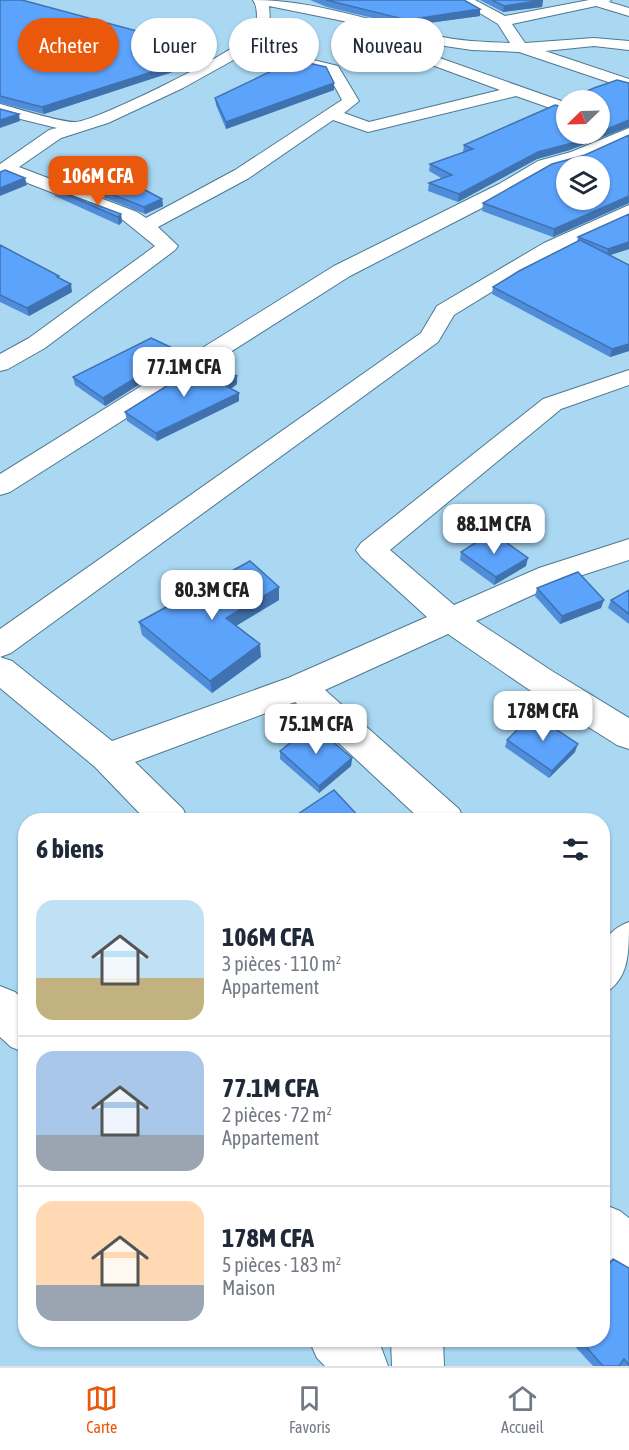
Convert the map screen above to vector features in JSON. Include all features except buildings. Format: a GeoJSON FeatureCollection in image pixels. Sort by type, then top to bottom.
{"type":"FeatureCollection","features":[{"type":"Feature","properties":{"kind":"street"},"geometry":{"type":"LineString","coordinates":[[263,18],[261,0],[350,18]]}},
{"type":"Feature","properties":{"kind":"street"},"geometry":{"type":"LineString","coordinates":[[465,0],[503,21],[521,48],[629,84]]}},
{"type":"Feature","properties":{"kind":"street"},"geometry":{"type":"LineString","coordinates":[[503,21],[599,1],[629,12]]}},
{"type":"Feature","properties":{"kind":"street"},"geometry":{"type":"LineString","coordinates":[[444,42],[472,46],[521,48],[594,42],[619,43],[629,46]]}},
{"type":"Feature","properties":{"kind":"street"},"geometry":{"type":"LineString","coordinates":[[3,170],[55,134],[102,120],[177,85],[229,56]]}},
{"type":"Feature","properties":{"kind":"street"},"geometry":{"type":"LineString","coordinates":[[444,64],[556,105]]}},
{"type":"Feature","properties":{"kind":"street"},"geometry":{"type":"LineString","coordinates":[[145,226],[242,174],[351,100],[339,83],[333,69],[319,66]]}},
{"type":"Feature","properties":{"kind":"street"},"geometry":{"type":"LineString","coordinates":[[331,114],[368,127],[518,91]]}},
{"type":"Feature","properties":{"kind":"street"},"geometry":{"type":"LineString","coordinates":[[0,109],[75,127]]}},
{"type":"Feature","properties":{"kind":"street"},"geometry":{"type":"LineString","coordinates":[[0,486],[342,271],[506,188],[544,165],[577,156],[622,130]]}},
{"type":"Feature","properties":{"kind":"street"},"geometry":{"type":"LineString","coordinates":[[0,364],[37,343],[168,246],[130,216],[3,170]]}},
{"type":"Feature","properties":{"kind":"street"},"geometry":{"type":"LineString","coordinates":[[0,645],[430,337],[445,311],[551,247],[629,211]]}},
{"type":"Feature","properties":{"kind":"street"},"geometry":{"type":"LineString","coordinates":[[629,377],[552,404],[370,550],[450,619],[540,680],[629,735]]}},
{"type":"Feature","properties":{"kind":"street"},"geometry":{"type":"LineString","coordinates":[[108,757],[300,687],[550,575],[629,549]]}},
{"type":"Feature","properties":{"kind":"street"},"geometry":{"type":"LineString","coordinates":[[0,670],[108,757],[163,813]]}},
{"type":"Feature","properties":{"kind":"street"},"geometry":{"type":"LineString","coordinates":[[300,687],[438,813]]}},
{"type":"Feature","properties":{"kind":"street"},"geometry":{"type":"LineString","coordinates":[[0,1007],[18,1024]]}},
{"type":"Feature","properties":{"kind":"street"},"geometry":{"type":"LineString","coordinates":[[610,1234],[629,1250]]}},
{"type":"Feature","properties":{"kind":"street"},"geometry":{"type":"LineString","coordinates":[[342,1347],[362,1366]]}},
{"type":"Feature","properties":{"kind":"street"},"geometry":{"type":"LineString","coordinates":[[417,1347],[418,1366]]}}]}
